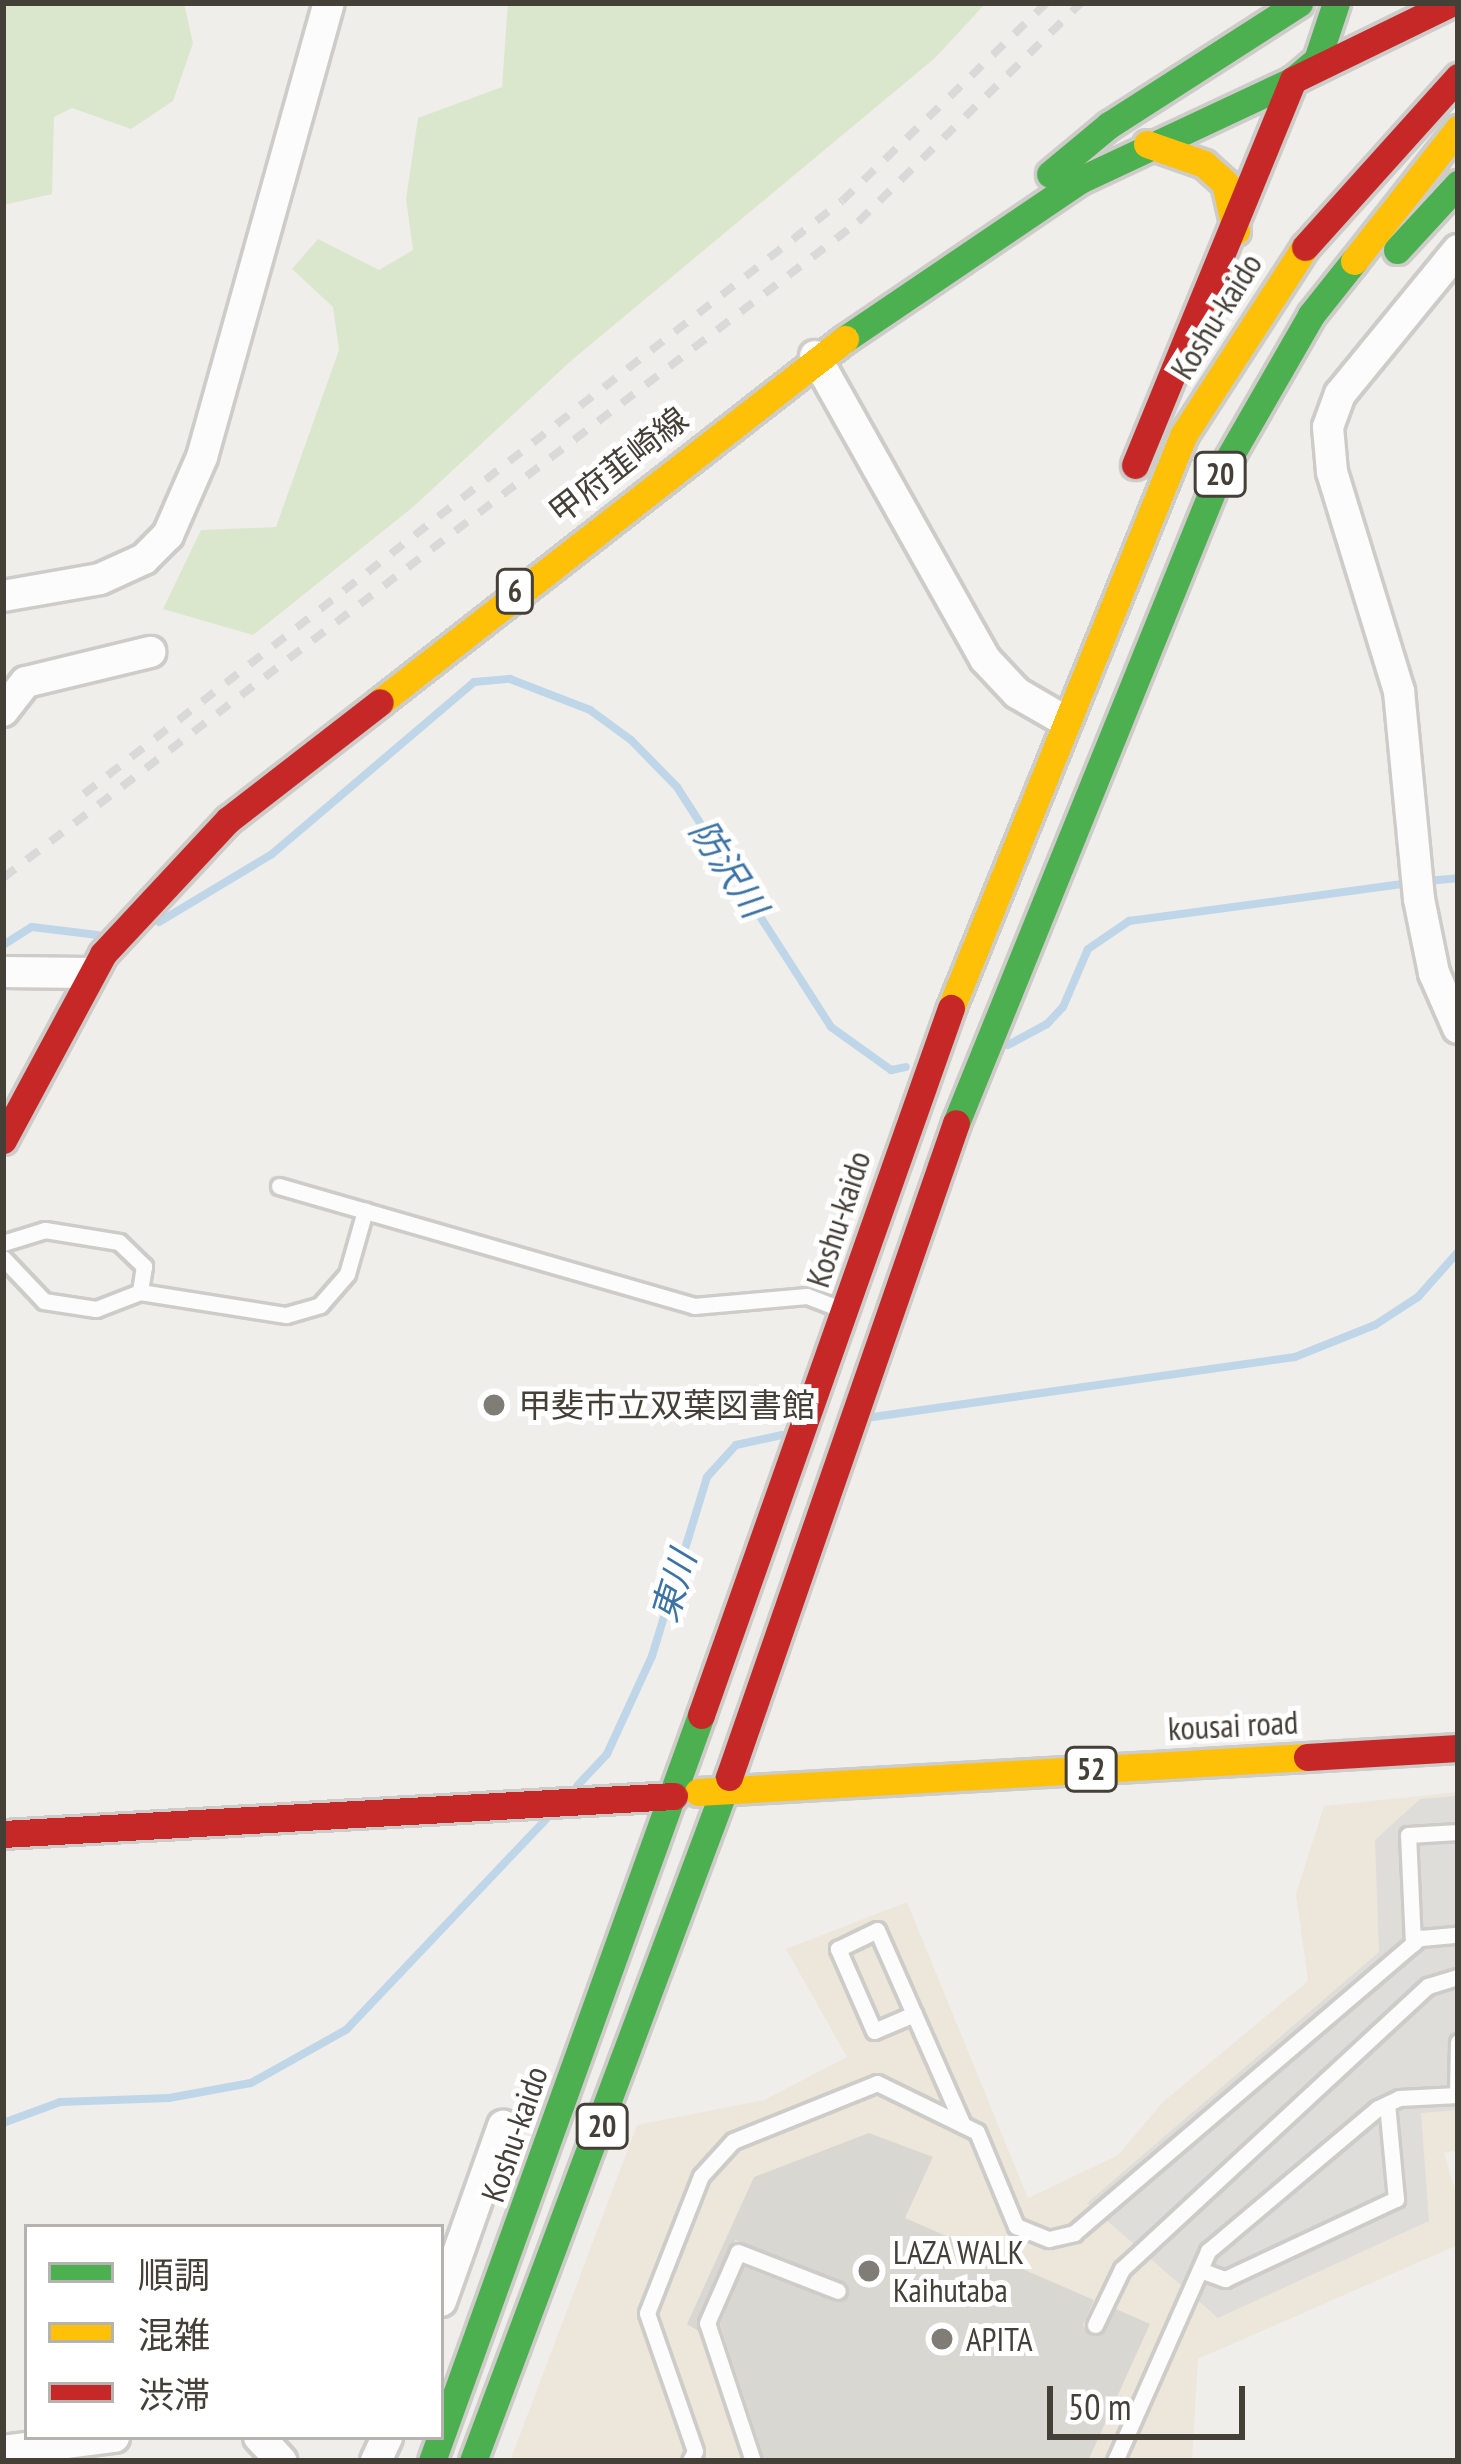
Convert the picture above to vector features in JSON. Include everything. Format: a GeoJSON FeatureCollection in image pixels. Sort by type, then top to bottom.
{"type":"FeatureCollection","features":[{"type":"Feature","properties":{"kind":"main road"},"geometry":{"type":"LineString","coordinates":[[904,293],[1109,125],[1299,3]]}},
{"type":"Feature","properties":{"kind":"main road"},"geometry":{"type":"LineString","coordinates":[[1126,488],[1236,231],[1293,80],[1314,3]]}},
{"type":"Feature","properties":{"kind":"main road"},"geometry":{"type":"LineString","coordinates":[[1293,80],[1317,59],[1336,3]]}},
{"type":"Feature","properties":{"kind":"main road"},"geometry":{"type":"LineString","coordinates":[[1389,3],[1423,20]]}},
{"type":"Feature","properties":{"kind":"main road","name":"甲府韮崎線"},"geometry":{"type":"LineString","coordinates":[[3,1140],[97,963],[141,907],[246,805],[814,356],[904,293],[1148,144],[1451,3]]}},
{"type":"Feature","properties":{"kind":"main road","name":"Koshu-kaido"},"geometry":{"type":"LineString","coordinates":[[444,2428],[814,1402],[921,1083],[1060,718],[1184,434],[1275,286],[1344,195],[1458,77]]}},
{"type":"Feature","properties":{"kind":"main road","name":"20"},"geometry":{"type":"LineString","coordinates":[[476,2461],[725,1789],[992,1023],[1218,477],[1311,315],[1458,129]]}},
{"type":"Feature","properties":{"kind":"main road"},"geometry":{"type":"LineString","coordinates":[[1148,144],[1204,164],[1225,183],[1236,231]]}},
{"type":"Feature","properties":{"kind":"main road"},"geometry":{"type":"LineString","coordinates":[[1058,862],[1100,792],[1241,481],[1290,396],[1391,256],[1458,184]]}},
{"type":"Feature","properties":{"kind":"main road"},"geometry":{"type":"LineString","coordinates":[[1060,718],[1098,568]]}},
{"type":"Feature","properties":{"kind":"main road","name":"kousai road"},"geometry":{"type":"LineString","coordinates":[[725,1789],[1458,1748]]}},
{"type":"Feature","properties":{"kind":"main road","name":"52"},"geometry":{"type":"LineString","coordinates":[[674,1796],[725,1789]]}},
{"type":"Feature","properties":{"kind":"main road"},"geometry":{"type":"LineString","coordinates":[[3,1834],[587,1797],[674,1796]]}},
{"type":"Feature","properties":{"kind":"street"},"geometry":{"type":"LineString","coordinates":[[3,596],[100,580],[144,559],[168,535],[202,457],[328,3]]}},
{"type":"Feature","properties":{"kind":"street"},"geometry":{"type":"LineString","coordinates":[[1458,250],[1340,394],[1328,427],[1332,472],[1399,691],[1419,899],[1434,973],[1458,1028]]}},
{"type":"Feature","properties":{"kind":"street"},"geometry":{"type":"LineString","coordinates":[[814,356],[986,659],[1000,679],[1060,718]]}},
{"type":"Feature","properties":{"kind":"street"},"geometry":{"type":"LineString","coordinates":[[3,711],[26,682],[150,652]]}},
{"type":"Feature","properties":{"kind":"street"},"geometry":{"type":"LineString","coordinates":[[3,972],[97,963]]}},
{"type":"Feature","properties":{"kind":"street"},"geometry":{"type":"LineString","coordinates":[[444,2293],[503,2126]]}},
{"type":"Feature","properties":{"kind":"street"},"geometry":{"type":"LineString","coordinates":[[3,2451],[90,2440]]}},
{"type":"Feature","properties":{"kind":"lane"},"geometry":{"type":"LineString","coordinates":[[279,1186],[694,1306],[807,1296],[887,1325]]}},
{"type":"Feature","properties":{"kind":"lane"},"geometry":{"type":"LineString","coordinates":[[3,1258],[44,1300],[96,1309],[140,1292],[286,1315],[320,1305],[347,1274],[365,1211]]}},
{"type":"Feature","properties":{"kind":"lane"},"geometry":{"type":"LineString","coordinates":[[3,1243],[45,1230],[118,1241],[145,1266],[140,1292]]}},
{"type":"Feature","properties":{"kind":"lane"},"geometry":{"type":"LineString","coordinates":[[1413,1944],[1408,1835],[1458,1832]]}},
{"type":"Feature","properties":{"kind":"lane"},"geometry":{"type":"LineString","coordinates":[[914,2014],[874,2031],[838,1949],[877,1930],[963,2125]]}},
{"type":"Feature","properties":{"kind":"lane"},"geometry":{"type":"LineString","coordinates":[[690,2461],[695,2451],[646,2313],[712,2156],[877,2084],[976,2132],[1016,2226],[1049,2240],[1074,2233],[1413,1944],[1458,1935]]}},
{"type":"Feature","properties":{"kind":"lane"},"geometry":{"type":"LineString","coordinates":[[1095,2325],[1122,2269],[1428,1986],[1458,1977]]}},
{"type":"Feature","properties":{"kind":"lane"},"geometry":{"type":"LineString","coordinates":[[1115,2461],[1208,2251],[1387,2104],[1458,2095],[1458,2042]]}},
{"type":"Feature","properties":{"kind":"lane"},"geometry":{"type":"LineString","coordinates":[[1200,2270],[1225,2279],[1396,2199],[1387,2104]]}},
{"type":"Feature","properties":{"kind":"lane"},"geometry":{"type":"LineString","coordinates":[[753,2461],[707,2323],[738,2252],[838,2291]]}},
{"type":"Feature","properties":{"kind":"shaded area"},"geometry":{"type":"Polygon","coordinates":[[[1458,1792],[1458,2150],[1444,2153],[1458,2200],[1458,2245],[1198,2359],[1192,2461],[510,2461],[637,2125],[764,2100],[847,2057],[786,1949],[907,1902],[1028,2198],[1118,2155],[1164,2101],[1308,1981],[1296,1894],[1324,1806],[1458,1792]]]}},
{"type":"Feature","properties":{"kind":"shaded area"},"geometry":{"type":"Polygon","coordinates":[[[1458,1796],[1458,2110],[1421,2113],[1429,2221],[1218,2318],[1087,2203],[1379,1952],[1375,1840],[1420,1799],[1458,1796]]]}},
{"type":"Feature","properties":{"kind":"green space"},"geometry":{"type":"Polygon","coordinates":[[[3,3],[184,3],[193,43],[173,101],[131,129],[72,108],[54,117],[52,194],[3,205],[3,3]]]}},
{"type":"Feature","properties":{"kind":"green space"},"geometry":{"type":"Polygon","coordinates":[[[508,3],[986,3],[935,58],[572,360],[413,507],[253,635],[163,609],[201,530],[276,527],[339,350],[333,307],[292,269],[318,239],[379,270],[413,250],[406,199],[418,118],[502,87],[508,3]]]}},
{"type":"Feature","properties":{"kind":"building","name":"LAZA WALK Kaihutaba"},"geometry":{"type":"Polygon","coordinates":[[[869,2133],[933,2157],[905,2218],[1094,2300],[1083,2325],[1091,2336],[1103,2334],[1116,2309],[1150,2324],[1088,2461],[765,2461],[720,2324],[744,2267],[835,2302],[846,2300],[848,2284],[735,2240],[697,2330],[687,2324],[754,2177],[869,2133]]]}},
{"type":"Feature","properties":{"kind":"waterway","name":"防沢川"},"geometry":{"type":"LineString","coordinates":[[159,922],[272,854],[474,682],[510,679],[590,710],[631,740],[677,787],[831,1027],[891,1070],[906,1067]]}},
{"type":"Feature","properties":{"kind":"waterway","name":"防沢川"},"geometry":{"type":"LineString","coordinates":[[1426,881],[1458,878]]}},
{"type":"Feature","properties":{"kind":"waterway","name":"防沢川"},"geometry":{"type":"LineString","coordinates":[[1008,1045],[1047,1024],[1063,1007],[1088,949],[1129,921],[1411,883]]}},
{"type":"Feature","properties":{"kind":"waterway","name":"防沢川"},"geometry":{"type":"LineString","coordinates":[[3,945],[32,927],[98,935]]}},
{"type":"Feature","properties":{"kind":"waterway","name":"東川"},"geometry":{"type":"LineString","coordinates":[[873,1417],[1295,1357],[1375,1325],[1418,1297],[1458,1252]]}},
{"type":"Feature","properties":{"kind":"waterway","name":"東川"},"geometry":{"type":"LineString","coordinates":[[577,1786],[607,1754],[652,1656],[707,1477],[736,1445],[782,1435]]}},
{"type":"Feature","properties":{"kind":"waterway","name":"東川"},"geometry":{"type":"LineString","coordinates":[[3,2123],[60,2102],[169,2098],[251,2083],[346,2030],[546,1819]]}},
{"type":"Feature","properties":{"kind":"railway"},"geometry":{"type":"LineString","coordinates":[[84,794],[842,201],[1046,3]]}},
{"type":"Feature","properties":{"kind":"railway"},"geometry":{"type":"LineString","coordinates":[[3,878],[858,222],[1081,3]]}},
{"type":"Feature","properties":{"kind":"traffic: fast"},"geometry":{"type":"LineString","coordinates":[[1050,174],[1109,125],[1299,3]]}},
{"type":"Feature","properties":{"kind":"traffic: fast"},"geometry":{"type":"LineString","coordinates":[[845,339],[1080,180],[1293,80],[1317,60],[1336,3]]}},
{"type":"Feature","properties":{"kind":"traffic: fast"},"geometry":{"type":"LineString","coordinates":[[1397,250],[1458,184]]}},
{"type":"Feature","properties":{"kind":"traffic: fast"},"geometry":{"type":"LineString","coordinates":[[956,1123],[1218,477],[1311,315],[1354,261]]}},
{"type":"Feature","properties":{"kind":"traffic: fast"},"geometry":{"type":"LineString","coordinates":[[444,2428],[701,1715]]}},
{"type":"Feature","properties":{"kind":"traffic: fast"},"geometry":{"type":"LineString","coordinates":[[473,2461],[729,1777]]}},
{"type":"Feature","properties":{"kind":"traffic: fast"},"geometry":{"type":"LineString","coordinates":[[432,2461],[440,2440]]}},
{"type":"Feature","properties":{"kind":"traffic: slow"},"geometry":{"type":"LineString","coordinates":[[1354,261],[1458,129]]}},
{"type":"Feature","properties":{"kind":"traffic: slow"},"geometry":{"type":"LineString","coordinates":[[1147,144],[1204,164],[1225,183],[1236,231]]}},
{"type":"Feature","properties":{"kind":"traffic: slow"},"geometry":{"type":"LineString","coordinates":[[951,1008],[1184,434],[1305,247]]}},
{"type":"Feature","properties":{"kind":"traffic: slow"},"geometry":{"type":"LineString","coordinates":[[380,702],[845,339]]}},
{"type":"Feature","properties":{"kind":"traffic: slow"},"geometry":{"type":"LineString","coordinates":[[698,1792],[1307,1757]]}},
{"type":"Feature","properties":{"kind":"traffic: jam"},"geometry":{"type":"LineString","coordinates":[[1135,465],[1293,80],[1451,3]]}},
{"type":"Feature","properties":{"kind":"traffic: jam"},"geometry":{"type":"LineString","coordinates":[[1305,247],[1458,77]]}},
{"type":"Feature","properties":{"kind":"traffic: jam"},"geometry":{"type":"LineString","coordinates":[[3,1140],[103,954],[228,820],[380,702]]}},
{"type":"Feature","properties":{"kind":"traffic: jam"},"geometry":{"type":"LineString","coordinates":[[701,1715],[951,1008]]}},
{"type":"Feature","properties":{"kind":"traffic: jam"},"geometry":{"type":"LineString","coordinates":[[729,1777],[956,1123]]}},
{"type":"Feature","properties":{"kind":"traffic: jam"},"geometry":{"type":"LineString","coordinates":[[1307,1757],[1458,1748]]}},
{"type":"Feature","properties":{"kind":"traffic: jam"},"geometry":{"type":"LineString","coordinates":[[3,1834],[674,1796]]}},
{"type":"Feature","properties":{"kind":"place","name":"甲斐市立双葉図書館"},"geometry":{"type":"Point","coordinates":[494,1405]}},
{"type":"Feature","properties":{"kind":"place","name":"LAZA WALK Kaihutaba"},"geometry":{"type":"Point","coordinates":[869,2271]}},
{"type":"Feature","properties":{"kind":"place","name":"APITA"},"geometry":{"type":"Point","coordinates":[942,2339]}}]}
